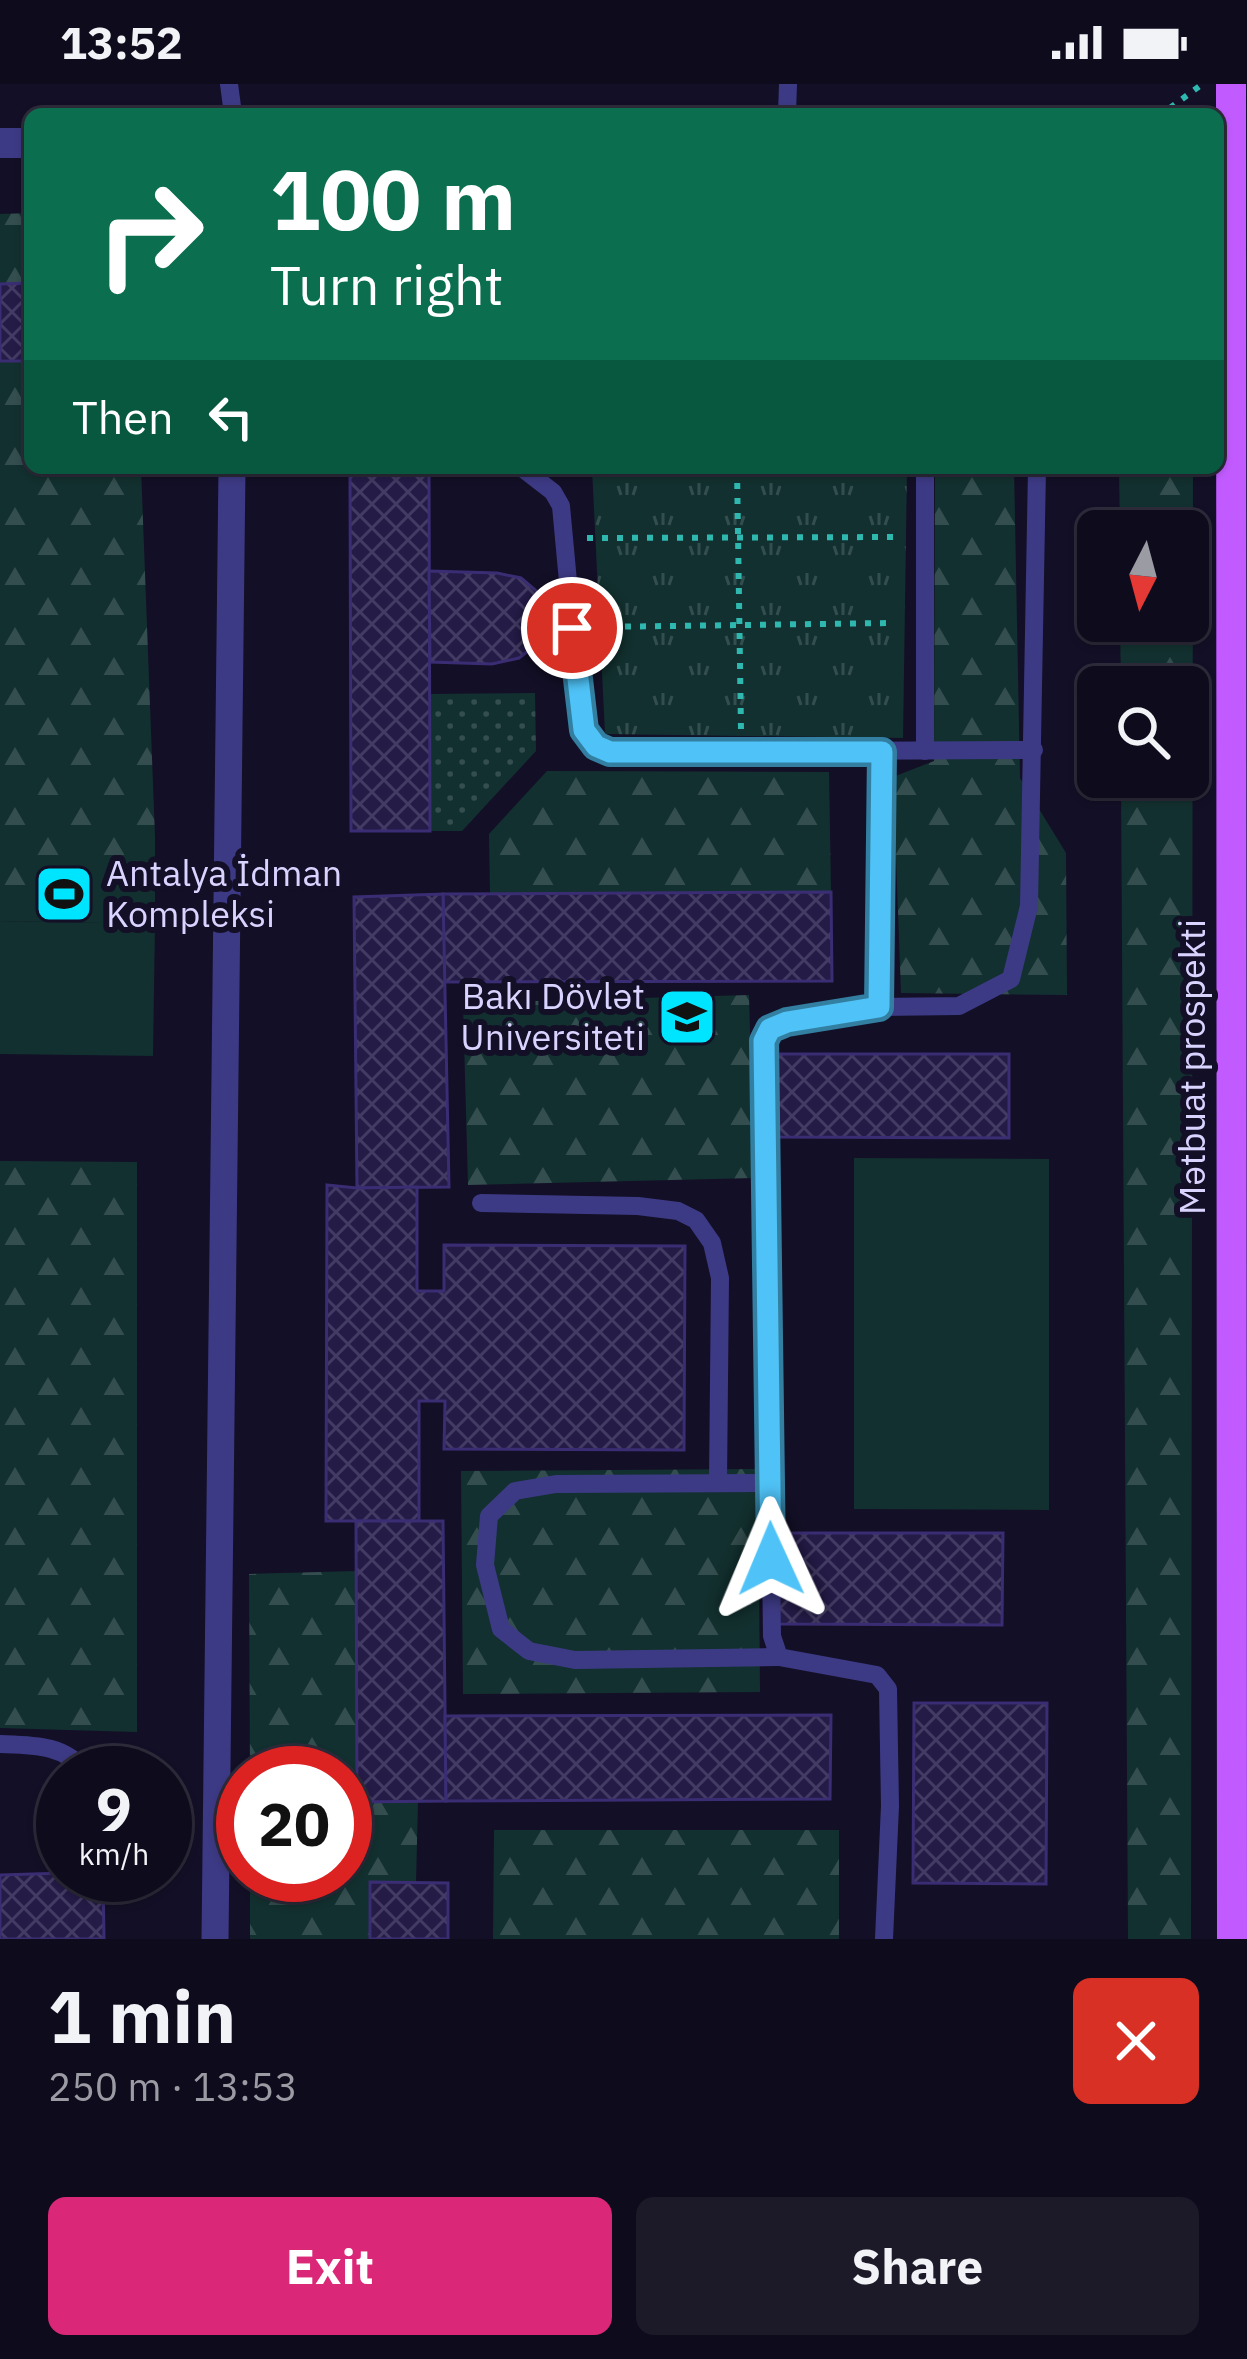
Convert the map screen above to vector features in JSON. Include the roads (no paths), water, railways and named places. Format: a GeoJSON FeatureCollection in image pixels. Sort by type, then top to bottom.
{"type":"FeatureCollection","features":[{"type":"Feature","properties":{"kind":"main road","name":"Mətbuat prospekti"},"geometry":{"type":"LineString","coordinates":[[1231,84],[1232,1939]]}},
{"type":"Feature","properties":{"kind":"street"},"geometry":{"type":"LineString","coordinates":[[215,1939],[232,474]]}},
{"type":"Feature","properties":{"kind":"lane"},"geometry":{"type":"LineString","coordinates":[[530,474],[553,492],[561,506],[584,730],[596,746],[610,752],[1034,751]]}},
{"type":"Feature","properties":{"kind":"lane"},"geometry":{"type":"LineString","coordinates":[[925,474],[925,751]]}},
{"type":"Feature","properties":{"kind":"lane"},"geometry":{"type":"LineString","coordinates":[[779,1657],[772,1636],[764,1041],[770,1029],[787,1022],[879,1007],[959,1006],[1011,979],[1029,906],[1037,474]]}},
{"type":"Feature","properties":{"kind":"lane"},"geometry":{"type":"LineString","coordinates":[[879,1007],[882,752]]}},
{"type":"Feature","properties":{"kind":"lane"},"geometry":{"type":"LineString","coordinates":[[481,1203],[638,1207],[678,1211],[696,1220],[712,1243],[720,1277],[718,1483]]}},
{"type":"Feature","properties":{"kind":"lane"},"geometry":{"type":"LineString","coordinates":[[770,1483],[556,1484],[514,1491],[489,1516],[485,1565],[502,1628],[529,1651],[575,1660],[779,1657],[877,1675],[888,1689],[890,1806],[884,1939]]}},
{"type":"Feature","properties":{"kind":"lane"},"geometry":{"type":"LineString","coordinates":[[0,1744],[45,1746]]}},
{"type":"Feature","properties":{"kind":"place","name":"Antalya İdman Kompleksi"},"geometry":{"type":"Point","coordinates":[64,894]}},
{"type":"Feature","properties":{"kind":"place","name":"Bakı Dövlət Universiteti"},"geometry":{"type":"Point","coordinates":[687,1017]}}]}
